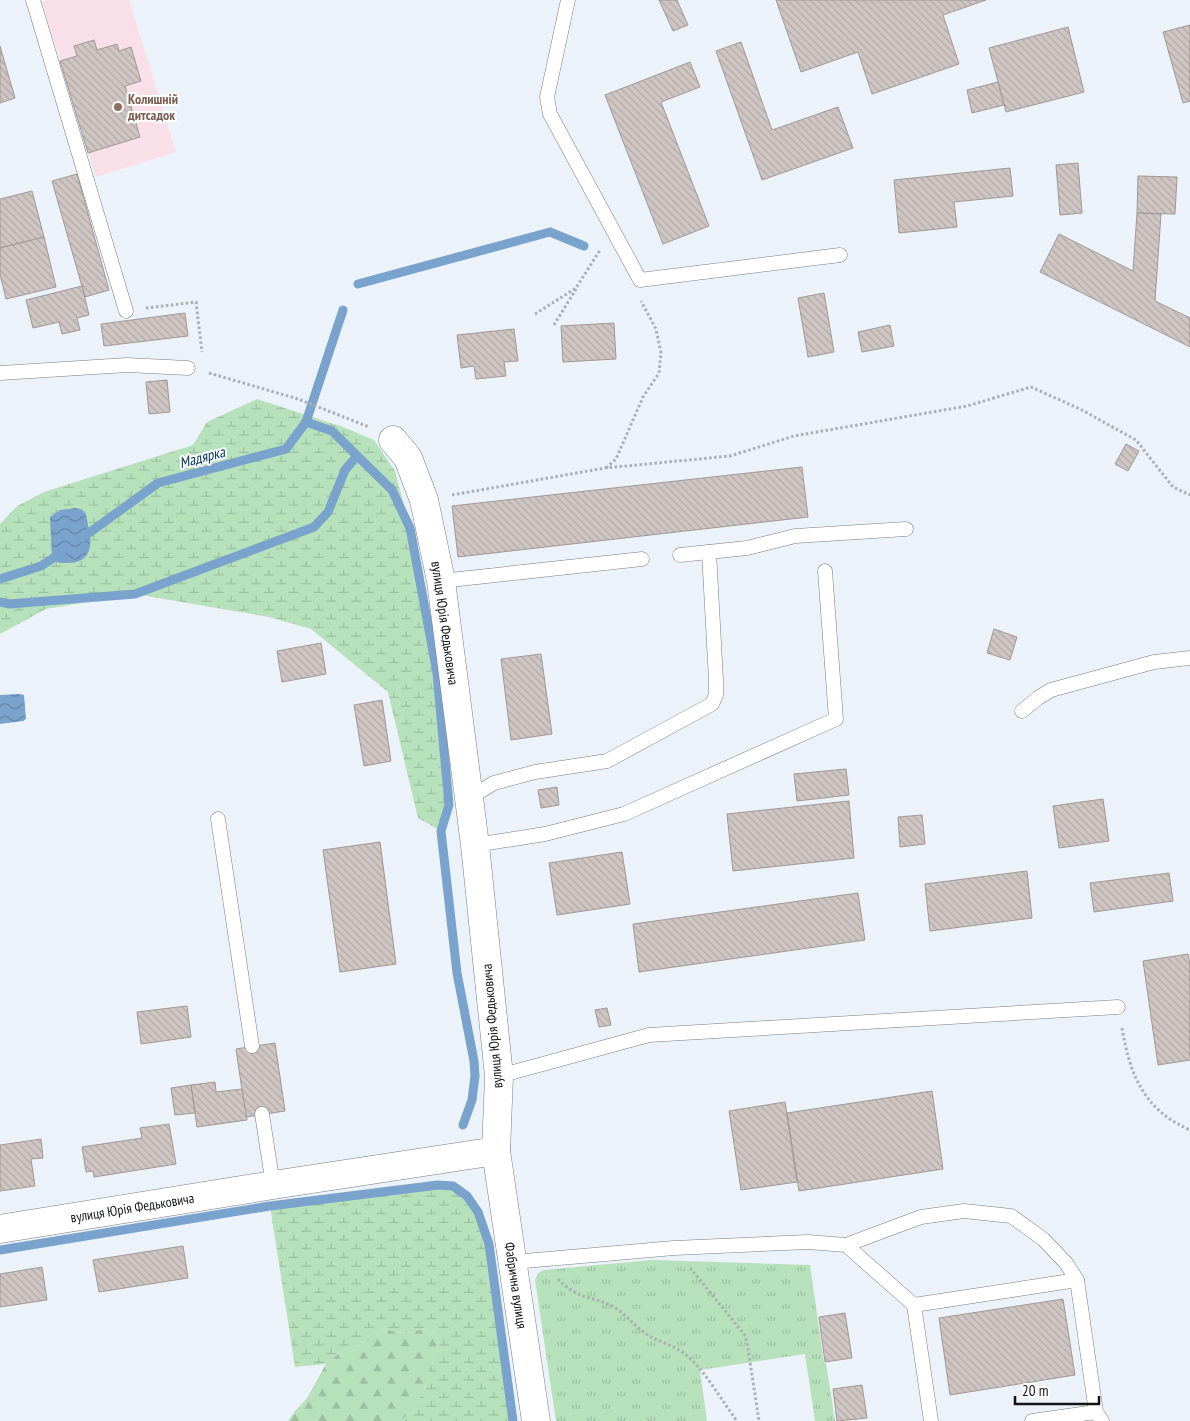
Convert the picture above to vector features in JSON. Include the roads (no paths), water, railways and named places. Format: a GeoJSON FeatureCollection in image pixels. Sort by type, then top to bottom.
{"type":"FeatureCollection","features":[{"type":"Feature","properties":{"kind":"street","name":"вулиця Юрія Федьковича"},"geometry":{"type":"LineString","coordinates":[[0,1229],[496,1151],[498,1076],[475,845],[441,582],[424,500],[408,458],[393,440]]}},
{"type":"Feature","properties":{"kind":"street","name":"Фабрична вулиця"},"geometry":{"type":"LineString","coordinates":[[496,1151],[526,1261],[536,1421]]}},
{"type":"Feature","properties":{"kind":"lane"},"geometry":{"type":"LineString","coordinates":[[33,0],[126,310]]}},
{"type":"Feature","properties":{"kind":"lane"},"geometry":{"type":"LineString","coordinates":[[568,0],[547,97],[550,114],[640,280],[840,255]]}},
{"type":"Feature","properties":{"kind":"lane"},"geometry":{"type":"LineString","coordinates":[[0,373],[127,365],[188,368]]}},
{"type":"Feature","properties":{"kind":"lane"},"geometry":{"type":"LineString","coordinates":[[680,555],[747,548],[795,536],[906,529]]}},
{"type":"Feature","properties":{"kind":"lane"},"geometry":{"type":"LineString","coordinates":[[468,798],[494,782],[535,772],[607,761],[712,704],[716,695],[716,680],[709,552]]}},
{"type":"Feature","properties":{"kind":"lane"},"geometry":{"type":"LineString","coordinates":[[441,582],[642,559]]}},
{"type":"Feature","properties":{"kind":"lane"},"geometry":{"type":"LineString","coordinates":[[475,845],[545,834],[624,814],[836,720],[825,571]]}},
{"type":"Feature","properties":{"kind":"lane"},"geometry":{"type":"LineString","coordinates":[[1022,711],[1051,690],[1154,662],[1190,658]]}},
{"type":"Feature","properties":{"kind":"lane"},"geometry":{"type":"LineString","coordinates":[[218,819],[252,1046]]}},
{"type":"Feature","properties":{"kind":"lane"},"geometry":{"type":"LineString","coordinates":[[498,1076],[649,1035],[1118,1007]]}},
{"type":"Feature","properties":{"kind":"lane"},"geometry":{"type":"LineString","coordinates":[[262,1114],[273,1185]]}},
{"type":"Feature","properties":{"kind":"lane"},"geometry":{"type":"LineString","coordinates":[[526,1261],[674,1248],[808,1242],[846,1245],[921,1217],[964,1211],[1011,1216],[1043,1239],[1066,1263],[1077,1280],[1099,1416],[1032,1421]]}},
{"type":"Feature","properties":{"kind":"lane"},"geometry":{"type":"LineString","coordinates":[[846,1245],[914,1305],[931,1421]]}},
{"type":"Feature","properties":{"kind":"lane"},"geometry":{"type":"LineString","coordinates":[[914,1305],[1077,1280]]}},
{"type":"Feature","properties":{"kind":"water"},"geometry":{"type":"Polygon","coordinates":[[[81,509],[86,516],[90,532],[89,552],[81,560],[75,562],[57,562],[52,559],[50,517],[60,510],[81,509]]]}},
{"type":"Feature","properties":{"kind":"water"},"geometry":{"type":"Polygon","coordinates":[[[0,695],[24,695],[26,719],[0,724],[0,695]]]}},
{"type":"Feature","properties":{"kind":"waterway","name":"Мадярка"},"geometry":{"type":"LineString","coordinates":[[358,284],[550,232],[584,246]]}},
{"type":"Feature","properties":{"kind":"waterway","name":"Мадярка"},"geometry":{"type":"LineString","coordinates":[[82,538],[158,483],[286,449],[306,422],[343,310]]}},
{"type":"Feature","properties":{"kind":"waterway"},"geometry":{"type":"LineString","coordinates":[[306,422],[332,431],[392,490],[410,528],[437,673],[449,805],[441,831],[457,973],[474,1061],[475,1076],[472,1100],[463,1125]]}},
{"type":"Feature","properties":{"kind":"waterway"},"geometry":{"type":"LineString","coordinates":[[0,602],[9,604],[135,594],[314,527],[328,512],[345,470],[357,456]]}},
{"type":"Feature","properties":{"kind":"waterway","name":"Мадярка"},"geometry":{"type":"LineString","coordinates":[[0,579],[41,566],[61,553]]}},
{"type":"Feature","properties":{"kind":"waterway"},"geometry":{"type":"LineString","coordinates":[[0,1250],[270,1206],[438,1185],[453,1186],[467,1196],[478,1212],[489,1244],[513,1421]]}},
{"type":"Feature","properties":{"kind":"place","name":"Колишній дитсадок"},"geometry":{"type":"Point","coordinates":[118,107]}}]}
